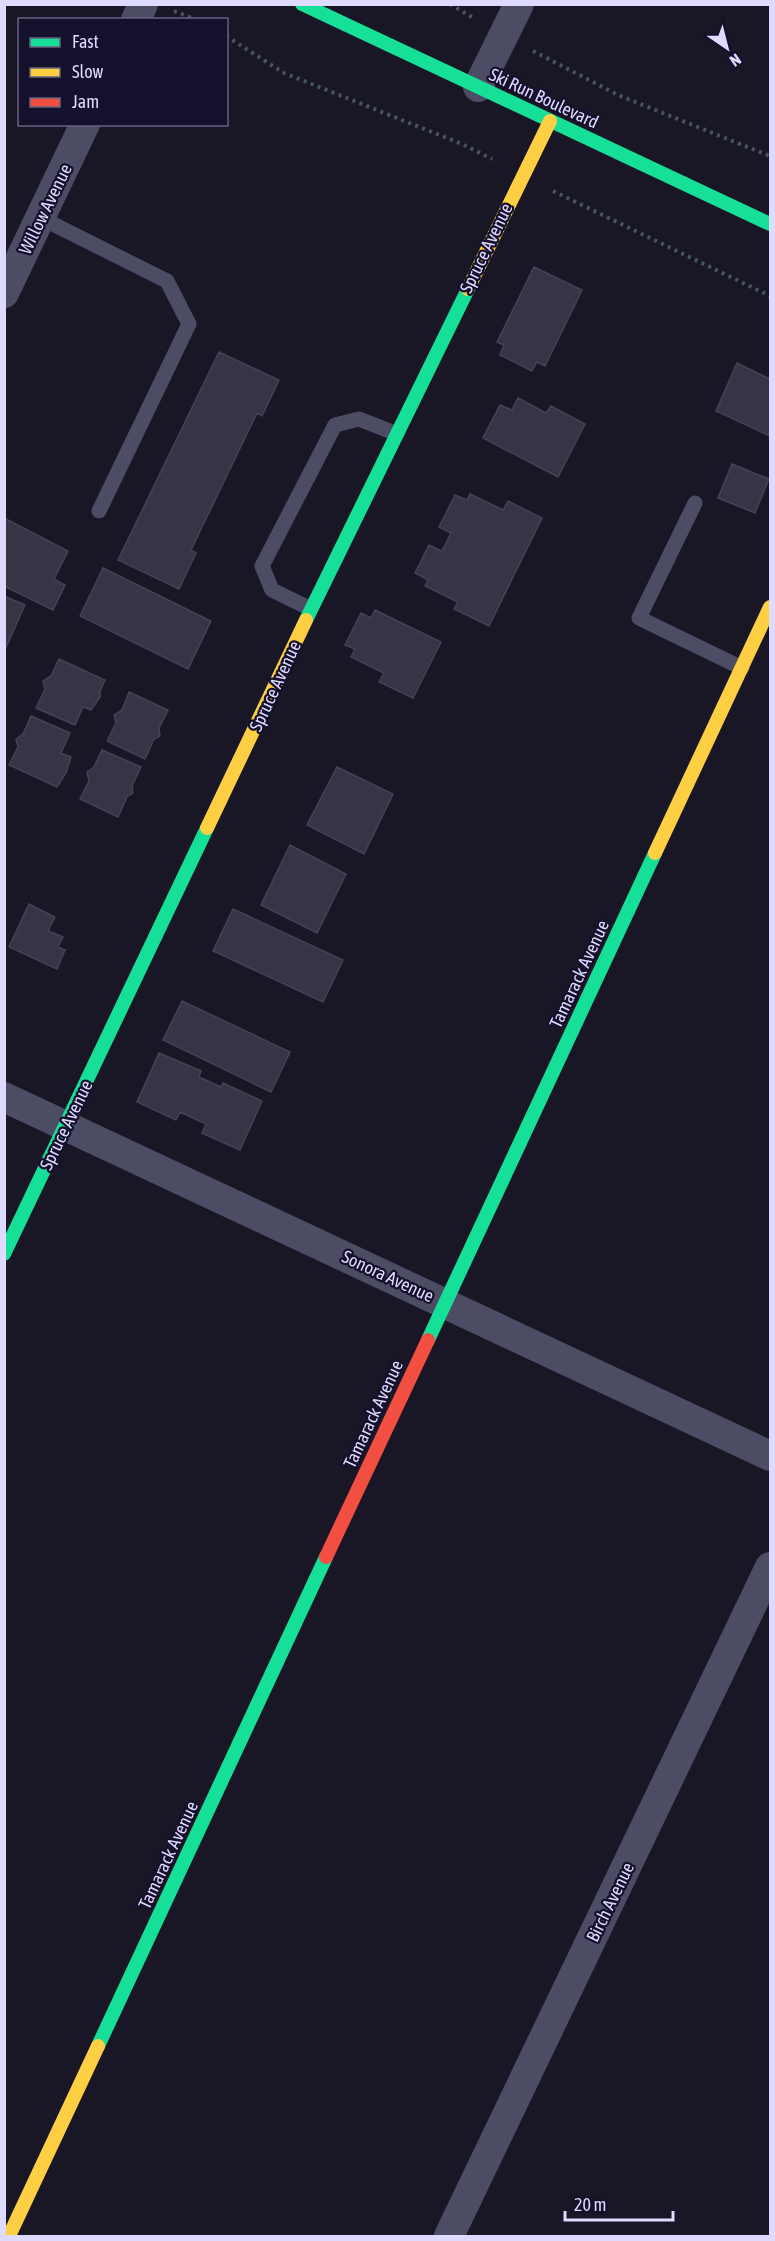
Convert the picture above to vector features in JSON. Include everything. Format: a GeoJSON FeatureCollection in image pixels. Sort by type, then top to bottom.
{"type":"FeatureCollection","features":[{"type":"Feature","properties":{"kind":"street","name":"Ski Run Boulevard"},"geometry":{"type":"LineString","coordinates":[[302,4],[771,224]]}},
{"type":"Feature","properties":{"kind":"street"},"geometry":{"type":"LineString","coordinates":[[478,87],[519,4]]}},
{"type":"Feature","properties":{"kind":"street"},"geometry":{"type":"LineString","coordinates":[[139,18],[154,6]]}},
{"type":"Feature","properties":{"kind":"street","name":"Spruce Avenue"},"geometry":{"type":"LineString","coordinates":[[4,1254],[522,173],[550,121]]}},
{"type":"Feature","properties":{"kind":"street","name":"Willow Avenue"},"geometry":{"type":"LineString","coordinates":[[4,293],[84,126]]}},
{"type":"Feature","properties":{"kind":"street","name":"Tamarack Avenue"},"geometry":{"type":"LineString","coordinates":[[9,2236],[771,608]]}},
{"type":"Feature","properties":{"kind":"street","name":"Sonora Avenue"},"geometry":{"type":"LineString","coordinates":[[4,1097],[771,1456]]}},
{"type":"Feature","properties":{"kind":"street","name":"Birch Avenue"},"geometry":{"type":"LineString","coordinates":[[449,2236],[771,1567]]}},
{"type":"Feature","properties":{"kind":"street"},"geometry":{"type":"LineString","coordinates":[[4,2225],[9,2236]]}},
{"type":"Feature","properties":{"kind":"lane"},"geometry":{"type":"LineString","coordinates":[[41,218],[167,281],[189,324],[99,511]]}},
{"type":"Feature","properties":{"kind":"lane"},"geometry":{"type":"LineString","coordinates":[[312,609],[272,590],[262,566],[335,425],[359,419],[397,434]]}},
{"type":"Feature","properties":{"kind":"lane"},"geometry":{"type":"LineString","coordinates":[[695,503],[639,618],[742,668]]}},
{"type":"Feature","properties":{"kind":"path"},"geometry":{"type":"LineString","coordinates":[[450,4],[476,20]]}},
{"type":"Feature","properties":{"kind":"path"},"geometry":{"type":"LineString","coordinates":[[154,6],[191,18]]}},
{"type":"Feature","properties":{"kind":"path"},"geometry":{"type":"LineString","coordinates":[[228,37],[285,74],[462,144],[499,162]]}},
{"type":"Feature","properties":{"kind":"path"},"geometry":{"type":"LineString","coordinates":[[530,49],[618,95],[771,156]]}},
{"type":"Feature","properties":{"kind":"path"},"geometry":{"type":"LineString","coordinates":[[545,186],[771,296]]}},
{"type":"Feature","properties":{"kind":"building"},"geometry":{"type":"Polygon","coordinates":[[[534,267],[582,290],[545,366],[537,362],[532,371],[500,355],[504,345],[497,342],[534,267]]]}},
{"type":"Feature","properties":{"kind":"building"},"geometry":{"type":"Polygon","coordinates":[[[219,352],[279,380],[262,416],[257,413],[191,550],[196,553],[179,589],[118,560],[219,352]]]}},
{"type":"Feature","properties":{"kind":"building"},"geometry":{"type":"Polygon","coordinates":[[[737,363],[770,379],[770,436],[716,411],[737,363]]]}},
{"type":"Feature","properties":{"kind":"building"},"geometry":{"type":"Polygon","coordinates":[[[518,398],[546,413],[551,406],[585,424],[558,477],[483,438],[500,405],[512,410],[518,398]]]}},
{"type":"Feature","properties":{"kind":"building"},"geometry":{"type":"Polygon","coordinates":[[[732,464],[769,479],[755,513],[718,498],[732,464]]]}},
{"type":"Feature","properties":{"kind":"building"},"geometry":{"type":"Polygon","coordinates":[[[470,494],[503,510],[508,501],[542,518],[489,626],[454,609],[458,602],[425,586],[428,580],[415,573],[429,545],[442,551],[451,533],[439,527],[455,495],[467,500],[470,494]]]}},
{"type":"Feature","properties":{"kind":"building"},"geometry":{"type":"Polygon","coordinates":[[[4,518],[68,551],[54,579],[65,585],[53,610],[4,586],[4,518]]]}},
{"type":"Feature","properties":{"kind":"building"},"geometry":{"type":"Polygon","coordinates":[[[103,568],[211,621],[188,669],[80,616],[103,568]]]}},
{"type":"Feature","properties":{"kind":"building"},"geometry":{"type":"Polygon","coordinates":[[[4,596],[25,605],[4,652],[4,596]]]}},
{"type":"Feature","properties":{"kind":"building"},"geometry":{"type":"Polygon","coordinates":[[[375,610],[441,642],[413,698],[379,682],[384,673],[351,657],[355,649],[345,645],[361,613],[371,618],[375,610]]]}},
{"type":"Feature","properties":{"kind":"building"},"geometry":{"type":"Polygon","coordinates":[[[59,659],[105,680],[100,697],[91,710],[83,707],[75,725],[36,708],[45,689],[43,681],[51,676],[59,659]]]}},
{"type":"Feature","properties":{"kind":"building"},"geometry":{"type":"Polygon","coordinates":[[[129,692],[168,710],[159,728],[160,736],[154,739],[145,759],[107,741],[116,723],[114,715],[122,710],[129,692]]]}},
{"type":"Feature","properties":{"kind":"building"},"geometry":{"type":"Polygon","coordinates":[[[31,716],[70,733],[61,753],[71,757],[66,773],[57,787],[9,765],[18,747],[16,739],[23,734],[31,716]]]}},
{"type":"Feature","properties":{"kind":"building"},"geometry":{"type":"Polygon","coordinates":[[[102,750],[141,767],[132,786],[133,793],[127,797],[118,817],[80,799],[89,781],[87,772],[94,767],[102,750]]]}},
{"type":"Feature","properties":{"kind":"building"},"geometry":{"type":"Polygon","coordinates":[[[337,767],[393,794],[364,854],[307,825],[337,767]]]}},
{"type":"Feature","properties":{"kind":"building"},"geometry":{"type":"Polygon","coordinates":[[[290,845],[346,874],[317,933],[261,905],[290,845]]]}},
{"type":"Feature","properties":{"kind":"building"},"geometry":{"type":"Polygon","coordinates":[[[29,904],[55,917],[48,931],[63,937],[58,947],[65,950],[57,969],[9,947],[29,904]]]}},
{"type":"Feature","properties":{"kind":"building"},"geometry":{"type":"Polygon","coordinates":[[[233,909],[343,960],[323,1002],[213,951],[233,909]]]}},
{"type":"Feature","properties":{"kind":"building"},"geometry":{"type":"Polygon","coordinates":[[[182,1001],[290,1052],[271,1092],[163,1040],[182,1001]]]}},
{"type":"Feature","properties":{"kind":"building"},"geometry":{"type":"Polygon","coordinates":[[[159,1053],[201,1071],[199,1077],[221,1087],[223,1083],[262,1101],[240,1150],[202,1133],[206,1124],[180,1112],[176,1120],[137,1102],[159,1053]]]}},
{"type":"Feature","properties":{"kind":"traffic: fast"},"geometry":{"type":"LineString","coordinates":[[302,4],[770,224]]}},
{"type":"Feature","properties":{"kind":"traffic: fast"},"geometry":{"type":"LineString","coordinates":[[306,620],[468,289]]}},
{"type":"Feature","properties":{"kind":"traffic: fast"},"geometry":{"type":"LineString","coordinates":[[4,1254],[207,828]]}},
{"type":"Feature","properties":{"kind":"traffic: fast"},"geometry":{"type":"LineString","coordinates":[[428,1340],[655,853]]}},
{"type":"Feature","properties":{"kind":"traffic: fast"},"geometry":{"type":"LineString","coordinates":[[98,2046],[326,1557]]}},
{"type":"Feature","properties":{"kind":"traffic: slow"},"geometry":{"type":"LineString","coordinates":[[468,289],[550,121]]}},
{"type":"Feature","properties":{"kind":"traffic: slow"},"geometry":{"type":"LineString","coordinates":[[655,853],[770,607]]}},
{"type":"Feature","properties":{"kind":"traffic: slow"},"geometry":{"type":"LineString","coordinates":[[207,828],[306,620]]}},
{"type":"Feature","properties":{"kind":"traffic: slow"},"geometry":{"type":"LineString","coordinates":[[9,2236],[98,2046]]}},
{"type":"Feature","properties":{"kind":"traffic: jam"},"geometry":{"type":"LineString","coordinates":[[326,1557],[428,1340]]}}]}
